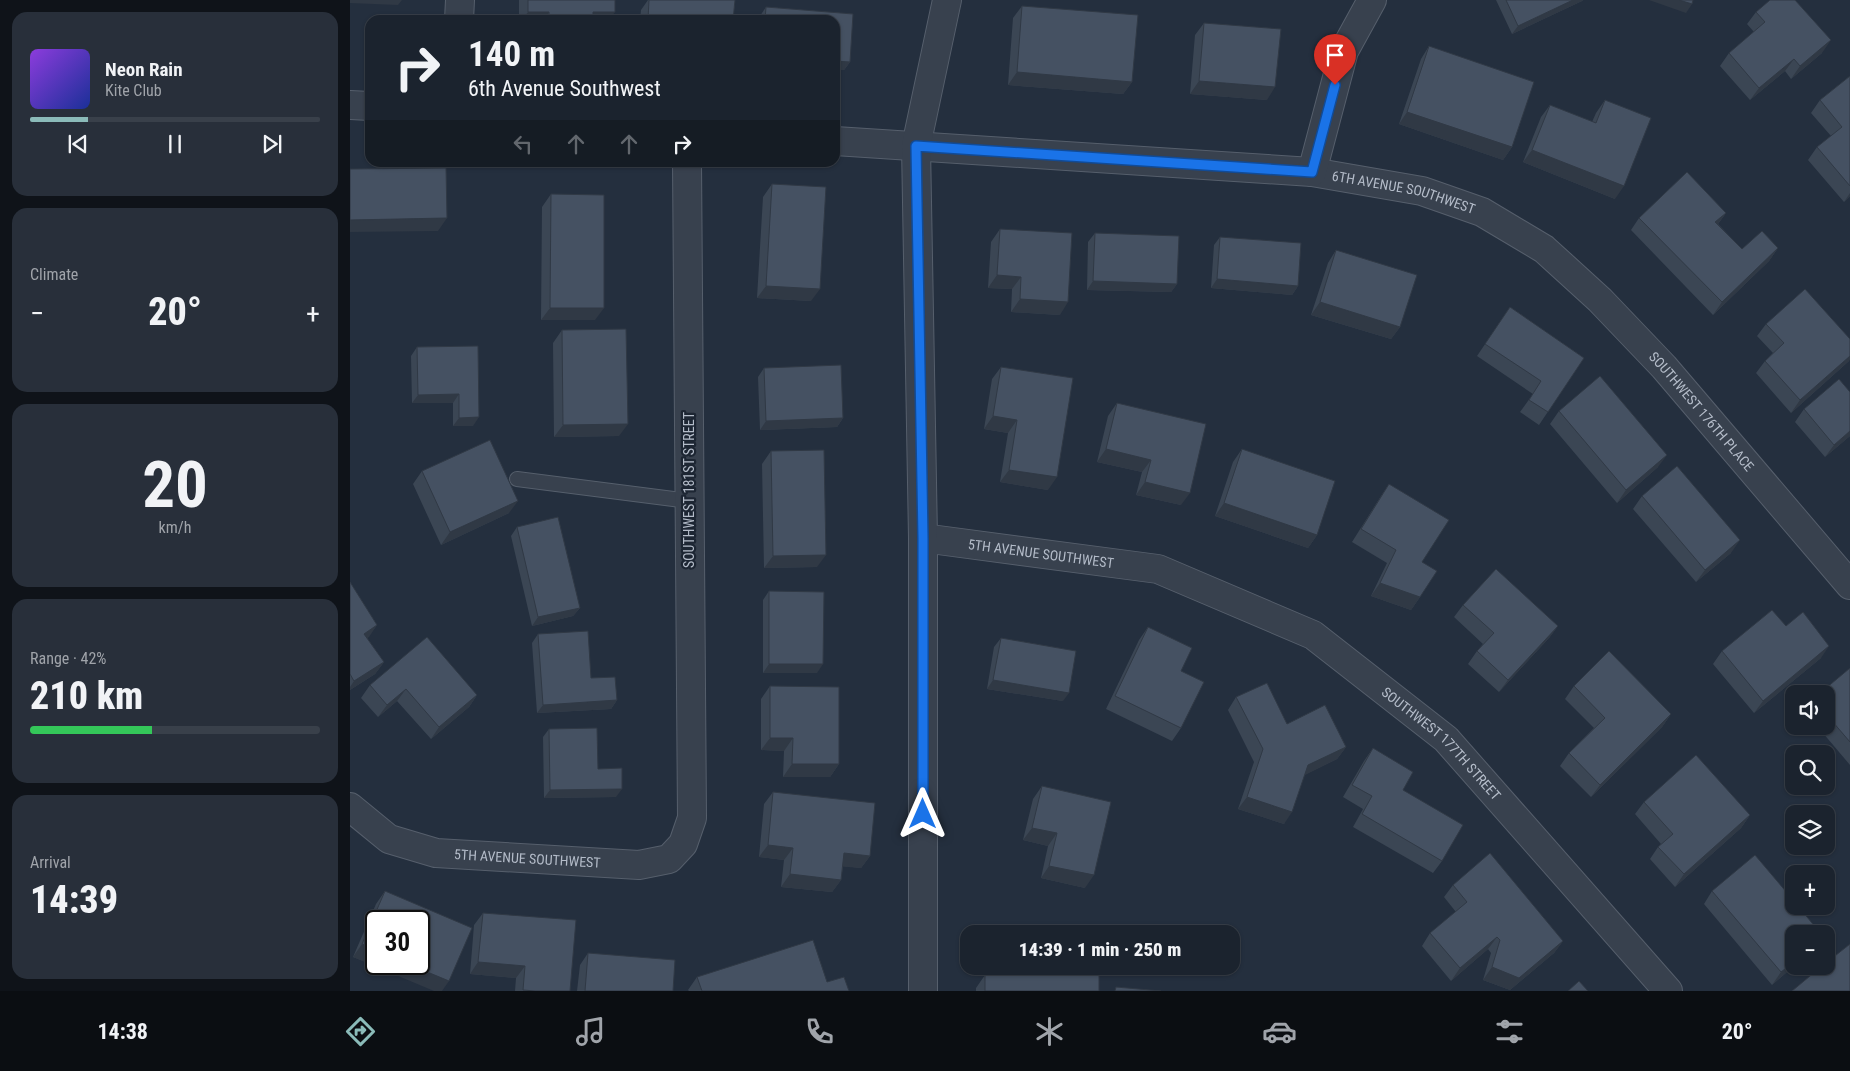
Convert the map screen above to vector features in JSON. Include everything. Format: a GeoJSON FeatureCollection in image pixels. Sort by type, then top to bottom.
{"type":"FeatureCollection","features":[{"type":"Feature","properties":{"kind":"street"},"geometry":{"type":"LineString","coordinates":[[459,15],[460,0]]}},
{"type":"Feature","properties":{"kind":"street"},"geometry":{"type":"LineString","coordinates":[[923,991],[923,538],[916,146],[947,0]]}},
{"type":"Feature","properties":{"kind":"street"},"geometry":{"type":"LineString","coordinates":[[1312,172],[1344,50],[1372,0]]}},
{"type":"Feature","properties":{"kind":"street"},"geometry":{"type":"LineString","coordinates":[[350,105],[365,106]]}},
{"type":"Feature","properties":{"kind":"street","name":"6TH AVENUE SOUTHWEST"},"geometry":{"type":"LineString","coordinates":[[840,141],[1312,172],[1422,191],[1482,212],[1544,250]]}},
{"type":"Feature","properties":{"kind":"street","name":"SOUTHWEST 181ST STREET"},"geometry":{"type":"LineString","coordinates":[[687,167],[692,818]]}},
{"type":"Feature","properties":{"kind":"street","name":"SOUTHWEST 176TH PLACE"},"geometry":{"type":"LineString","coordinates":[[1544,250],[1600,300],[1664,367],[1850,585]]}},
{"type":"Feature","properties":{"kind":"street","name":"5TH AVENUE SOUTHWEST"},"geometry":{"type":"LineString","coordinates":[[923,538],[1158,568]]}},
{"type":"Feature","properties":{"kind":"street","name":"SOUTHWEST 177TH STREET"},"geometry":{"type":"LineString","coordinates":[[1158,568],[1313,635],[1446,739],[1668,991]]}},
{"type":"Feature","properties":{"kind":"street","name":"5TH AVENUE SOUTHWEST"},"geometry":{"type":"LineString","coordinates":[[350,807],[389,838],[436,853],[639,865],[669,859],[683,844],[692,818]]}},
{"type":"Feature","properties":{"kind":"lane"},"geometry":{"type":"LineString","coordinates":[[517,479],[690,501]]}},
{"type":"Feature","properties":{"kind":"building"},"geometry":{"type":"Polygon","coordinates":[[[528,0],[615,0],[615,12],[593,12],[593,15],[549,15],[549,12],[528,12],[528,0]]]}},
{"type":"Feature","properties":{"kind":"building"},"geometry":{"type":"Polygon","coordinates":[[[649,0],[735,0],[734,15],[648,15],[649,0]]]}},
{"type":"Feature","properties":{"kind":"building"},"geometry":{"type":"Polygon","coordinates":[[[1506,0],[1573,0],[1518,26],[1506,0]]]}},
{"type":"Feature","properties":{"kind":"building"},"geometry":{"type":"Polygon","coordinates":[[[1679,0],[1693,0],[1692,4],[1679,0]]]}},
{"type":"Feature","properties":{"kind":"building"},"geometry":{"type":"Polygon","coordinates":[[[1770,0],[1795,0],[1831,40],[1800,66],[1794,59],[1759,88],[1729,53],[1765,22],[1756,12],[1770,0]]]}},
{"type":"Feature","properties":{"kind":"building"},"geometry":{"type":"Polygon","coordinates":[[[1022,6],[1138,15],[1132,82],[1017,72],[1022,6]]]}},
{"type":"Feature","properties":{"kind":"building"},"geometry":{"type":"Polygon","coordinates":[[[766,7],[853,14],[850,62],[840,61],[840,15],[765,15],[766,7]]]}},
{"type":"Feature","properties":{"kind":"building"},"geometry":{"type":"Polygon","coordinates":[[[1204,23],[1281,29],[1275,87],[1199,81],[1204,23]]]}},
{"type":"Feature","properties":{"kind":"building"},"geometry":{"type":"Polygon","coordinates":[[[1429,46],[1534,82],[1512,147],[1407,112],[1429,46]]]}},
{"type":"Feature","properties":{"kind":"building"},"geometry":{"type":"Polygon","coordinates":[[[1850,76],[1850,186],[1817,147],[1842,127],[1820,100],[1850,76]]]}},
{"type":"Feature","properties":{"kind":"building"},"geometry":{"type":"Polygon","coordinates":[[[1605,100],[1651,118],[1624,186],[1532,150],[1550,105],[1596,123],[1605,100]]]}},
{"type":"Feature","properties":{"kind":"building"},"geometry":{"type":"Polygon","coordinates":[[[446,168],[447,218],[350,220],[350,169],[446,168]]]}},
{"type":"Feature","properties":{"kind":"building"},"geometry":{"type":"Polygon","coordinates":[[[1687,172],[1726,213],[1715,222],[1742,249],[1762,231],[1778,248],[1722,302],[1639,218],[1687,172]]]}},
{"type":"Feature","properties":{"kind":"building"},"geometry":{"type":"Polygon","coordinates":[[[772,184],[826,187],[820,289],[766,286],[772,184]]]}},
{"type":"Feature","properties":{"kind":"building"},"geometry":{"type":"Polygon","coordinates":[[[551,194],[604,195],[604,308],[550,308],[551,194]]]}},
{"type":"Feature","properties":{"kind":"building"},"geometry":{"type":"Polygon","coordinates":[[[1000,229],[1072,233],[1068,302],[1020,299],[1021,277],[997,275],[1000,229]]]}},
{"type":"Feature","properties":{"kind":"building"},"geometry":{"type":"Polygon","coordinates":[[[1095,233],[1179,236],[1177,284],[1093,281],[1095,233]]]}},
{"type":"Feature","properties":{"kind":"building"},"geometry":{"type":"Polygon","coordinates":[[[1220,237],[1301,243],[1298,286],[1217,279],[1220,237]]]}},
{"type":"Feature","properties":{"kind":"building"},"geometry":{"type":"Polygon","coordinates":[[[1336,250],[1417,275],[1400,327],[1320,302],[1336,250]]]}},
{"type":"Feature","properties":{"kind":"building"},"geometry":{"type":"Polygon","coordinates":[[[1805,289],[1850,339],[1850,356],[1800,400],[1765,361],[1784,343],[1766,324],[1805,289]]]}},
{"type":"Feature","properties":{"kind":"building"},"geometry":{"type":"Polygon","coordinates":[[[1510,307],[1584,358],[1548,412],[1529,400],[1541,381],[1485,344],[1510,307]]]}},
{"type":"Feature","properties":{"kind":"building"},"geometry":{"type":"Polygon","coordinates":[[[626,329],[628,424],[563,425],[562,330],[626,329]]]}},
{"type":"Feature","properties":{"kind":"building"},"geometry":{"type":"Polygon","coordinates":[[[478,346],[479,417],[459,418],[459,394],[418,395],[417,347],[478,346]]]}},
{"type":"Feature","properties":{"kind":"building"},"geometry":{"type":"Polygon","coordinates":[[[841,365],[843,418],[766,421],[764,368],[841,365]]]}},
{"type":"Feature","properties":{"kind":"building"},"geometry":{"type":"Polygon","coordinates":[[[1001,367],[1073,378],[1057,477],[1009,470],[1017,420],[993,416],[1001,367]]]}},
{"type":"Feature","properties":{"kind":"building"},"geometry":{"type":"Polygon","coordinates":[[[1600,376],[1667,455],[1626,490],[1559,411],[1600,376]]]}},
{"type":"Feature","properties":{"kind":"building"},"geometry":{"type":"Polygon","coordinates":[[[1839,379],[1850,392],[1850,431],[1834,445],[1804,409],[1839,379]]]}},
{"type":"Feature","properties":{"kind":"building"},"geometry":{"type":"Polygon","coordinates":[[[1117,403],[1206,424],[1190,493],[1145,482],[1151,460],[1106,449],[1117,403]]]}},
{"type":"Feature","properties":{"kind":"building"},"geometry":{"type":"Polygon","coordinates":[[[490,440],[518,501],[450,532],[422,471],[490,440]]]}},
{"type":"Feature","properties":{"kind":"building"},"geometry":{"type":"Polygon","coordinates":[[[1242,449],[1335,481],[1317,535],[1224,503],[1242,449]]]}},
{"type":"Feature","properties":{"kind":"building"},"geometry":{"type":"Polygon","coordinates":[[[824,450],[826,555],[773,556],[771,451],[824,450]]]}},
{"type":"Feature","properties":{"kind":"building"},"geometry":{"type":"Polygon","coordinates":[[[1677,466],[1740,540],[1705,570],[1642,496],[1677,466]]]}},
{"type":"Feature","properties":{"kind":"building"},"geometry":{"type":"Polygon","coordinates":[[[1389,484],[1449,520],[1422,562],[1437,571],[1420,597],[1380,583],[1396,550],[1361,529],[1389,484]]]}},
{"type":"Feature","properties":{"kind":"building"},"geometry":{"type":"Polygon","coordinates":[[[558,517],[580,608],[538,617],[517,527],[558,517]]]}},
{"type":"Feature","properties":{"kind":"building"},"geometry":{"type":"Polygon","coordinates":[[[1496,569],[1558,626],[1508,680],[1477,651],[1494,633],[1463,605],[1496,569]]]}},
{"type":"Feature","properties":{"kind":"building"},"geometry":{"type":"Polygon","coordinates":[[[350,582],[377,625],[364,634],[384,662],[354,681],[350,674],[350,582]]]}},
{"type":"Feature","properties":{"kind":"building"},"geometry":{"type":"Polygon","coordinates":[[[769,591],[824,592],[823,664],[769,664],[769,591]]]}},
{"type":"Feature","properties":{"kind":"building"},"geometry":{"type":"Polygon","coordinates":[[[1772,610],[1786,626],[1803,612],[1829,646],[1763,701],[1722,651],[1772,610]]]}},
{"type":"Feature","properties":{"kind":"building"},"geometry":{"type":"Polygon","coordinates":[[[1148,627],[1192,648],[1181,671],[1204,682],[1181,728],[1115,696],[1148,627]]]}},
{"type":"Feature","properties":{"kind":"building"},"geometry":{"type":"Polygon","coordinates":[[[588,631],[591,678],[615,677],[617,700],[543,705],[538,634],[588,631]]]}},
{"type":"Feature","properties":{"kind":"building"},"geometry":{"type":"Polygon","coordinates":[[[427,637],[477,695],[439,727],[406,689],[387,705],[370,685],[427,637]]]}},
{"type":"Feature","properties":{"kind":"building"},"geometry":{"type":"Polygon","coordinates":[[[1001,638],[1076,651],[1069,693],[993,680],[1001,638]]]}},
{"type":"Feature","properties":{"kind":"building"},"geometry":{"type":"Polygon","coordinates":[[[1609,651],[1671,714],[1600,785],[1569,753],[1605,718],[1574,686],[1609,651]]]}},
{"type":"Feature","properties":{"kind":"building"},"geometry":{"type":"Polygon","coordinates":[[[1850,668],[1850,742],[1835,724],[1835,685],[1830,685],[1850,668]]]}},
{"type":"Feature","properties":{"kind":"building"},"geometry":{"type":"Polygon","coordinates":[[[1267,683],[1287,724],[1325,705],[1346,747],[1308,765],[1292,812],[1247,797],[1263,749],[1236,697],[1267,683]]]}},
{"type":"Feature","properties":{"kind":"building"},"geometry":{"type":"Polygon","coordinates":[[[770,686],[839,687],[839,764],[792,764],[793,738],[770,738],[770,686]]]}},
{"type":"Feature","properties":{"kind":"building"},"geometry":{"type":"Polygon","coordinates":[[[597,728],[598,769],[622,768],[622,789],[550,790],[549,729],[597,728]]]}},
{"type":"Feature","properties":{"kind":"building"},"geometry":{"type":"Polygon","coordinates":[[[1373,748],[1413,772],[1403,790],[1463,825],[1442,861],[1362,814],[1372,796],[1352,785],[1373,748]]]}},
{"type":"Feature","properties":{"kind":"building"},"geometry":{"type":"Polygon","coordinates":[[[1696,755],[1750,815],[1684,874],[1658,847],[1673,834],[1644,802],[1696,755]]]}},
{"type":"Feature","properties":{"kind":"building"},"geometry":{"type":"Polygon","coordinates":[[[1042,786],[1111,802],[1094,875],[1049,866],[1057,833],[1032,828],[1042,786]]]}},
{"type":"Feature","properties":{"kind":"building"},"geometry":{"type":"Polygon","coordinates":[[[773,792],[875,803],[870,856],[844,853],[841,880],[790,874],[793,848],[768,845],[773,792]]]}},
{"type":"Feature","properties":{"kind":"building"},"geometry":{"type":"Polygon","coordinates":[[[1490,853],[1563,941],[1519,978],[1492,967],[1500,940],[1497,937],[1460,968],[1430,933],[1467,902],[1453,885],[1490,853]]]}},
{"type":"Feature","properties":{"kind":"building"},"geometry":{"type":"Polygon","coordinates":[[[1755,855],[1785,890],[1785,915],[1805,915],[1814,925],[1785,925],[1785,969],[1781,972],[1712,891],[1755,855]]]}},
{"type":"Feature","properties":{"kind":"building"},"geometry":{"type":"Polygon","coordinates":[[[385,891],[430,910],[377,910],[385,891]]]}},
{"type":"Feature","properties":{"kind":"building"},"geometry":{"type":"Polygon","coordinates":[[[430,910],[472,928],[449,981],[430,973],[430,910]]]}},
{"type":"Feature","properties":{"kind":"building"},"geometry":{"type":"Polygon","coordinates":[[[483,913],[576,920],[570,991],[523,990],[525,966],[478,962],[483,913]]]}},
{"type":"Feature","properties":{"kind":"building"},"geometry":{"type":"Polygon","coordinates":[[[813,940],[827,982],[844,977],[849,991],[702,991],[697,977],[813,940]]]}},
{"type":"Feature","properties":{"kind":"building"},"geometry":{"type":"Polygon","coordinates":[[[1850,944],[1850,991],[1792,991],[1811,975],[1835,975],[1835,956],[1850,944]]]}},
{"type":"Feature","properties":{"kind":"building"},"geometry":{"type":"Polygon","coordinates":[[[588,953],[675,960],[673,991],[585,991],[588,953]]]}},
{"type":"Feature","properties":{"kind":"building"},"geometry":{"type":"Polygon","coordinates":[[[985,975],[1099,975],[1099,991],[985,991],[985,975]]]}},
{"type":"Feature","properties":{"kind":"building"},"geometry":{"type":"Polygon","coordinates":[[[1579,981],[1588,991],[1568,991],[1579,981]]]}},
{"type":"Feature","properties":{"kind":"building"},"geometry":{"type":"Polygon","coordinates":[[[1116,987],[1161,991],[1115,991],[1116,987]]]}},
{"type":"Feature","properties":{"kind":"route"},"geometry":{"type":"LineString","coordinates":[[923,814],[923,538],[916,146],[1312,172],[1335,85]]}}]}
